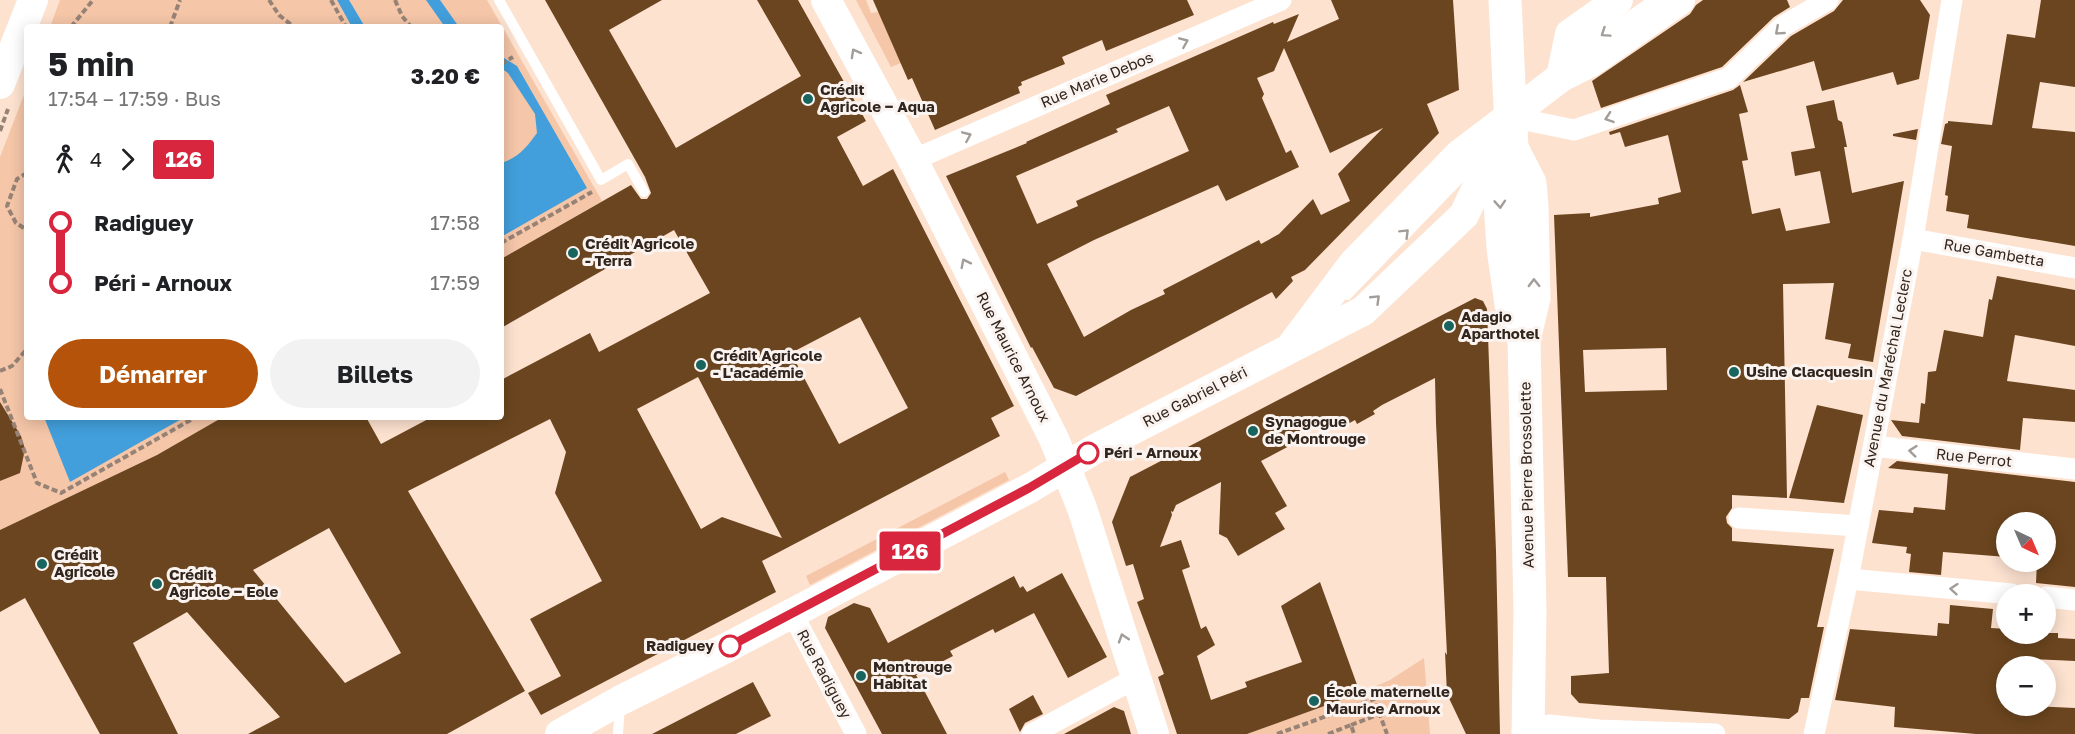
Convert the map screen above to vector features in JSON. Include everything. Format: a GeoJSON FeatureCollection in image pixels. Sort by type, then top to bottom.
{"type":"FeatureCollection","features":[{"type":"Feature","properties":{"kind":"main road"},"geometry":{"type":"LineString","coordinates":[[0,84],[33,0]]}},
{"type":"Feature","properties":{"kind":"main road","name":"Rue Maurice Arnoux"},"geometry":{"type":"LineString","coordinates":[[826,0],[913,160],[1054,440],[1082,508],[1154,734]]}},
{"type":"Feature","properties":{"kind":"main road","name":"Avenue Pierre Brossolette"},"geometry":{"type":"LineString","coordinates":[[1505,0],[1511,132],[1530,183],[1532,207],[1534,298],[1524,340],[1530,611],[1542,731]]}},
{"type":"Feature","properties":{"kind":"main road"},"geometry":{"type":"LineString","coordinates":[[1561,77],[1570,34],[1617,0]]}},
{"type":"Feature","properties":{"kind":"main road"},"geometry":{"type":"LineString","coordinates":[[1511,132],[1561,77],[1591,62],[1680,0]]}},
{"type":"Feature","properties":{"kind":"main road","name":"Rue Gabriel Péri"},"geometry":{"type":"LineString","coordinates":[[1290,349],[1353,264],[1459,155],[1511,132]]}},
{"type":"Feature","properties":{"kind":"main road","name":"Rue Gabriel Péri"},"geometry":{"type":"LineString","coordinates":[[561,734],[621,700],[728,647],[1029,488],[1065,466],[1364,311],[1464,214],[1511,132]]}},
{"type":"Feature","properties":{"kind":"street","name":"Rue Marie Debos"},"geometry":{"type":"LineString","coordinates":[[913,160],[1281,0]]}},
{"type":"Feature","properties":{"kind":"street"},"geometry":{"type":"LineString","coordinates":[[1511,132],[1574,130],[1729,78],[1783,26],[1828,0]]}},
{"type":"Feature","properties":{"kind":"street","name":"Avenue du Maréchal Leclerc"},"geometry":{"type":"LineString","coordinates":[[1814,734],[1848,579],[1913,239],[1952,0]]}},
{"type":"Feature","properties":{"kind":"street","name":"Rue Gambetta"},"geometry":{"type":"LineString","coordinates":[[1913,239],[2075,268]]}},
{"type":"Feature","properties":{"kind":"street","name":"Rue Perrot"},"geometry":{"type":"LineString","coordinates":[[1874,446],[2075,469]]}},
{"type":"Feature","properties":{"kind":"street"},"geometry":{"type":"LineString","coordinates":[[1738,518],[1858,526]]}},
{"type":"Feature","properties":{"kind":"street"},"geometry":{"type":"LineString","coordinates":[[1848,579],[1996,592]]}},
{"type":"Feature","properties":{"kind":"street"},"geometry":{"type":"LineString","coordinates":[[2056,598],[2075,600]]}},
{"type":"Feature","properties":{"kind":"street","name":"Rue Radiguey"},"geometry":{"type":"LineString","coordinates":[[792,613],[856,734]]}},
{"type":"Feature","properties":{"kind":"street"},"geometry":{"type":"LineString","coordinates":[[1032,734],[1136,678]]}},
{"type":"Feature","properties":{"kind":"street"},"geometry":{"type":"LineString","coordinates":[[1542,731],[1599,730],[1715,734]]}},
{"type":"Feature","properties":{"kind":"lane"},"geometry":{"type":"LineString","coordinates":[[499,0],[601,180],[628,164],[644,192]]}},
{"type":"Feature","properties":{"kind":"lane"},"geometry":{"type":"LineString","coordinates":[[1561,77],[1581,50],[1653,0]]}},
{"type":"Feature","properties":{"kind":"lane","name":"Rue Gabriel Péri"},"geometry":{"type":"LineString","coordinates":[[1290,349],[1461,177],[1511,132]]}},
{"type":"Feature","properties":{"kind":"lane"},"geometry":{"type":"LineString","coordinates":[[618,734],[621,700]]}},
{"type":"Feature","properties":{"kind":"path"},"geometry":{"type":"LineString","coordinates":[[73,24],[93,0]]}},
{"type":"Feature","properties":{"kind":"path"},"geometry":{"type":"LineString","coordinates":[[171,24],[180,0]]}},
{"type":"Feature","properties":{"kind":"path"},"geometry":{"type":"LineString","coordinates":[[269,0],[279,15],[290,24]]}},
{"type":"Feature","properties":{"kind":"path"},"geometry":{"type":"LineString","coordinates":[[331,0],[344,24]]}},
{"type":"Feature","properties":{"kind":"path"},"geometry":{"type":"LineString","coordinates":[[395,0],[409,24]]}},
{"type":"Feature","properties":{"kind":"path"},"geometry":{"type":"LineString","coordinates":[[504,62],[512,58]]}},
{"type":"Feature","properties":{"kind":"path"},"geometry":{"type":"LineString","coordinates":[[24,175],[17,179],[7,206],[16,223],[24,228]]}},
{"type":"Feature","properties":{"kind":"path"},"geometry":{"type":"LineString","coordinates":[[504,241],[596,190],[601,180]]}},
{"type":"Feature","properties":{"kind":"path"},"geometry":{"type":"LineString","coordinates":[[0,371],[12,366],[24,352]]}},
{"type":"Feature","properties":{"kind":"path"},"geometry":{"type":"LineString","coordinates":[[0,390],[37,483],[61,494],[191,420]]}},
{"type":"Feature","properties":{"kind":"path"},"geometry":{"type":"LineString","coordinates":[[1277,734],[1374,699],[1387,734]]}},
{"type":"Feature","properties":{"kind":"path"},"geometry":{"type":"LineString","coordinates":[[1328,734],[1380,714]]}},
{"type":"Feature","properties":{"kind":"path"},"geometry":{"type":"LineString","coordinates":[[1351,725],[1354,734]]}},
{"type":"Feature","properties":{"kind":"shaded area"},"geometry":{"type":"Polygon","coordinates":[[[60,0],[487,0],[501,24],[51,24],[60,0]]]}},
{"type":"Feature","properties":{"kind":"shaded area"},"geometry":{"type":"Polygon","coordinates":[[[856,0],[866,0],[871,13],[879,12],[901,63],[891,67],[856,0]]]}},
{"type":"Feature","properties":{"kind":"shaded area"},"geometry":{"type":"Polygon","coordinates":[[[504,30],[602,201],[504,257],[504,30]]]}},
{"type":"Feature","properties":{"kind":"shaded area"},"geometry":{"type":"Polygon","coordinates":[[[24,95],[24,420],[218,420],[157,455],[0,530],[0,481],[25,449],[21,436],[0,406],[0,157],[24,95]]]}},
{"type":"Feature","properties":{"kind":"shaded area"},"geometry":{"type":"Polygon","coordinates":[[[1005,472],[1009,480],[810,585],[806,576],[1005,472]]]}},
{"type":"Feature","properties":{"kind":"shaded area"},"geometry":{"type":"Polygon","coordinates":[[[1424,658],[1430,734],[1247,734],[1360,693],[1390,680],[1424,658]]]}},
{"type":"Feature","properties":{"kind":"water"},"geometry":{"type":"Polygon","coordinates":[[[337,0],[349,0],[363,24],[350,24],[337,0]]]}},
{"type":"Feature","properties":{"kind":"water"},"geometry":{"type":"Polygon","coordinates":[[[426,0],[440,0],[457,24],[443,24],[426,0]]]}},
{"type":"Feature","properties":{"kind":"water"},"geometry":{"type":"Polygon","coordinates":[[[504,58],[517,66],[587,188],[504,235],[504,162],[522,151],[537,133],[535,114],[504,70],[504,58]]]}},
{"type":"Feature","properties":{"kind":"water"},"geometry":{"type":"Polygon","coordinates":[[[45,420],[180,420],[70,482],[45,420]]]}},
{"type":"Feature","properties":{"kind":"building"},"geometry":{"type":"Polygon","coordinates":[[[545,0],[662,0],[609,30],[676,148],[801,76],[757,0],[798,0],[866,121],[837,137],[863,186],[893,169],[1014,406],[991,418],[1000,436],[762,561],[776,592],[541,715],[528,693],[561,676],[530,619],[602,581],[555,493],[566,452],[550,419],[408,491],[525,691],[447,734],[248,734],[280,717],[187,612],[133,643],[178,734],[100,734],[25,598],[0,612],[0,530],[157,455],[218,420],[368,420],[381,444],[426,420],[504,420],[504,378],[590,333],[599,352],[710,293],[674,230],[504,326],[504,257],[631,185],[641,199],[647,199],[651,193],[645,177],[545,0]],[[860,317],[791,353],[839,444],[908,408],[860,317]],[[698,377],[637,409],[701,529],[722,517],[782,538],[698,377]],[[329,528],[253,570],[345,683],[401,653],[329,528]]]}},
{"type":"Feature","properties":{"kind":"building"},"geometry":{"type":"Polygon","coordinates":[[[873,0],[1187,0],[1194,15],[1106,51],[1102,40],[1062,57],[1065,64],[1021,82],[1022,85],[1018,87],[1020,93],[935,130],[912,78],[908,80],[873,0]]]}},
{"type":"Feature","properties":{"kind":"building"},"geometry":{"type":"Polygon","coordinates":[[[1331,0],[1453,0],[1459,90],[1427,104],[1439,133],[1305,270],[1291,277],[1293,281],[1276,299],[1272,292],[1076,396],[1054,388],[1031,348],[946,176],[1027,143],[1110,104],[1106,95],[1273,22],[1274,24],[1299,14],[1287,42],[1339,19],[1331,0]],[[1284,48],[1274,71],[1257,78],[1264,94],[1262,98],[1286,153],[1291,150],[1299,167],[1226,201],[1218,185],[1094,240],[1047,264],[1084,337],[1131,310],[1165,294],[1163,290],[1259,240],[1261,244],[1279,234],[1313,199],[1321,215],[1350,201],[1338,174],[1383,128],[1330,153],[1284,48]],[[1169,106],[1116,129],[1118,132],[1016,176],[1037,224],[1078,206],[1076,201],[1189,151],[1169,106]]]}},
{"type":"Feature","properties":{"kind":"building"},"geometry":{"type":"Polygon","coordinates":[[[1703,0],[1787,0],[1790,7],[1774,17],[1722,67],[1601,108],[1592,81],[1690,14],[1703,0]]]}},
{"type":"Feature","properties":{"kind":"building"},"geometry":{"type":"Polygon","coordinates":[[[1843,0],[1920,0],[1930,15],[1919,79],[1897,85],[1893,72],[1822,91],[1814,61],[1743,82],[1791,36],[1834,11],[1843,0]]]}},
{"type":"Feature","properties":{"kind":"building"},"geometry":{"type":"Polygon","coordinates":[[[2041,0],[2075,0],[2075,87],[2040,82],[2032,128],[2075,132],[2075,246],[1967,228],[1969,215],[1946,211],[1948,196],[1945,195],[1952,146],[1941,144],[1945,124],[1948,121],[1992,125],[2007,34],[2035,38],[2041,0]]]}},
{"type":"Feature","properties":{"kind":"building"},"geometry":{"type":"Polygon","coordinates":[[[1740,85],[1748,112],[1739,114],[1748,160],[1742,161],[1752,214],[1780,208],[1786,231],[1830,223],[1820,171],[1795,176],[1791,152],[1815,148],[1806,106],[1834,100],[1838,120],[1842,122],[1847,147],[1844,147],[1852,193],[1904,181],[1873,362],[1848,358],[1851,344],[1825,339],[1834,283],[1783,284],[1787,498],[1732,495],[1732,508],[1726,517],[1727,523],[1732,528],[1732,541],[1834,549],[1817,627],[1824,627],[1809,698],[1801,698],[1798,712],[1789,719],[1579,703],[1571,694],[1571,676],[1609,673],[1606,577],[1568,577],[1554,215],[1590,213],[1590,217],[1659,204],[1658,198],[1681,192],[1668,135],[1625,147],[1620,132],[1610,135],[1609,132],[1733,90],[1740,85]],[[1666,348],[1583,350],[1585,392],[1667,390],[1666,348]]]}},
{"type":"Feature","properties":{"kind":"building"},"geometry":{"type":"Polygon","coordinates":[[[1918,129],[1916,140],[1893,136],[1893,134],[1918,129]]]}},
{"type":"Feature","properties":{"kind":"building"},"geometry":{"type":"Polygon","coordinates":[[[1997,276],[2075,290],[2075,346],[2015,335],[2007,381],[2075,390],[2075,422],[2023,418],[2020,450],[1902,436],[1891,420],[1919,423],[1921,403],[1925,404],[1928,372],[1936,371],[1944,330],[1983,337],[1989,299],[1992,300],[1997,276]]]}},
{"type":"Feature","properties":{"kind":"building"},"geometry":{"type":"Polygon","coordinates":[[[1475,298],[1483,301],[1487,309],[1500,734],[1466,734],[1447,694],[1435,378],[1382,405],[1373,411],[1375,414],[1357,424],[1355,420],[1337,430],[1330,416],[1289,436],[1293,444],[1261,461],[1287,506],[1275,513],[1285,529],[1238,556],[1227,538],[1219,534],[1221,482],[1176,505],[1173,512],[1171,511],[1172,515],[1160,547],[1181,540],[1190,567],[1182,570],[1201,629],[1206,626],[1215,645],[1197,656],[1211,700],[1247,687],[1245,682],[1302,662],[1281,606],[1320,582],[1360,693],[1247,734],[1177,734],[1158,677],[1164,674],[1137,602],[1144,599],[1133,564],[1126,566],[1112,522],[1130,477],[1475,298]]]}},
{"type":"Feature","properties":{"kind":"building"},"geometry":{"type":"Polygon","coordinates":[[[0,402],[21,436],[25,449],[20,473],[0,481],[0,402]]]}},
{"type":"Feature","properties":{"kind":"building"},"geometry":{"type":"Polygon","coordinates":[[[1817,405],[1863,415],[1844,503],[1789,498],[1817,405]]]}},
{"type":"Feature","properties":{"kind":"building"},"geometry":{"type":"Polygon","coordinates":[[[1897,461],[2075,482],[2075,587],[2036,583],[2036,572],[2056,572],[2056,512],[1996,512],[1996,556],[1943,552],[1941,575],[1909,572],[1911,554],[1906,553],[1907,547],[1872,543],[1879,510],[1913,513],[1914,507],[1945,510],[1948,474],[1888,468],[1897,461]]]}},
{"type":"Feature","properties":{"kind":"building"},"geometry":{"type":"Polygon","coordinates":[[[1062,573],[1107,657],[1068,678],[1034,613],[995,633],[993,629],[950,651],[953,656],[916,675],[947,734],[882,734],[825,628],[828,617],[854,603],[870,608],[888,643],[1014,576],[1020,588],[1023,586],[1027,592],[1062,573]]]}},
{"type":"Feature","properties":{"kind":"building"},"geometry":{"type":"Polygon","coordinates":[[[1950,605],[1993,609],[1991,628],[1996,628],[1996,644],[2056,644],[2056,633],[2058,633],[2058,638],[2075,639],[2075,661],[2056,660],[2056,656],[1996,656],[1996,716],[2056,716],[2056,707],[2075,708],[2075,734],[1976,734],[1894,727],[1895,707],[1835,700],[1850,629],[1937,636],[1938,623],[1949,624],[1950,605]]]}},
{"type":"Feature","properties":{"kind":"building"},"geometry":{"type":"Polygon","coordinates":[[[753,682],[771,716],[736,734],[652,734],[753,682]]]}},
{"type":"Feature","properties":{"kind":"building"},"geometry":{"type":"Polygon","coordinates":[[[1033,695],[1043,714],[1025,723],[1020,732],[1009,709],[1033,695]]]}},
{"type":"Feature","properties":{"kind":"building"},"geometry":{"type":"Polygon","coordinates":[[[1114,707],[1124,711],[1131,734],[1064,734],[1114,707]]]}},
{"type":"Feature","properties":{"kind":"bus line","name":"126"},"geometry":{"type":"LineString","coordinates":[[730,646],[1029,488],[1088,453]]}},
{"type":"Feature","properties":{"kind":"place","name":"Crédit Agricole − Aqua"},"geometry":{"type":"Point","coordinates":[808,99]}},
{"type":"Feature","properties":{"kind":"place","name":"Crédit Agricole - Terra"},"geometry":{"type":"Point","coordinates":[573,253]}},
{"type":"Feature","properties":{"kind":"place","name":"Adagio Aparthotel"},"geometry":{"type":"Point","coordinates":[1449,326]}},
{"type":"Feature","properties":{"kind":"place","name":"Crédit Agricole - L'académie"},"geometry":{"type":"Point","coordinates":[701,365]}},
{"type":"Feature","properties":{"kind":"place","name":"Usine Clacquesin"},"geometry":{"type":"Point","coordinates":[1734,372]}},
{"type":"Feature","properties":{"kind":"place","name":"Synagogue de Montrouge"},"geometry":{"type":"Point","coordinates":[1253,431]}},
{"type":"Feature","properties":{"kind":"place","name":"Péri - Arnoux"},"geometry":{"type":"Point","coordinates":[1088,453]}},
{"type":"Feature","properties":{"kind":"place","name":"Crédit Agricole"},"geometry":{"type":"Point","coordinates":[42,564]}},
{"type":"Feature","properties":{"kind":"place","name":"Crédit Agricole − Eole"},"geometry":{"type":"Point","coordinates":[157,584]}},
{"type":"Feature","properties":{"kind":"place","name":"Radiguey"},"geometry":{"type":"Point","coordinates":[730,646]}},
{"type":"Feature","properties":{"kind":"place","name":"Montrouge Habitat"},"geometry":{"type":"Point","coordinates":[861,676]}},
{"type":"Feature","properties":{"kind":"place","name":"École maternelle Maurice Arnoux"},"geometry":{"type":"Point","coordinates":[1314,701]}}]}
